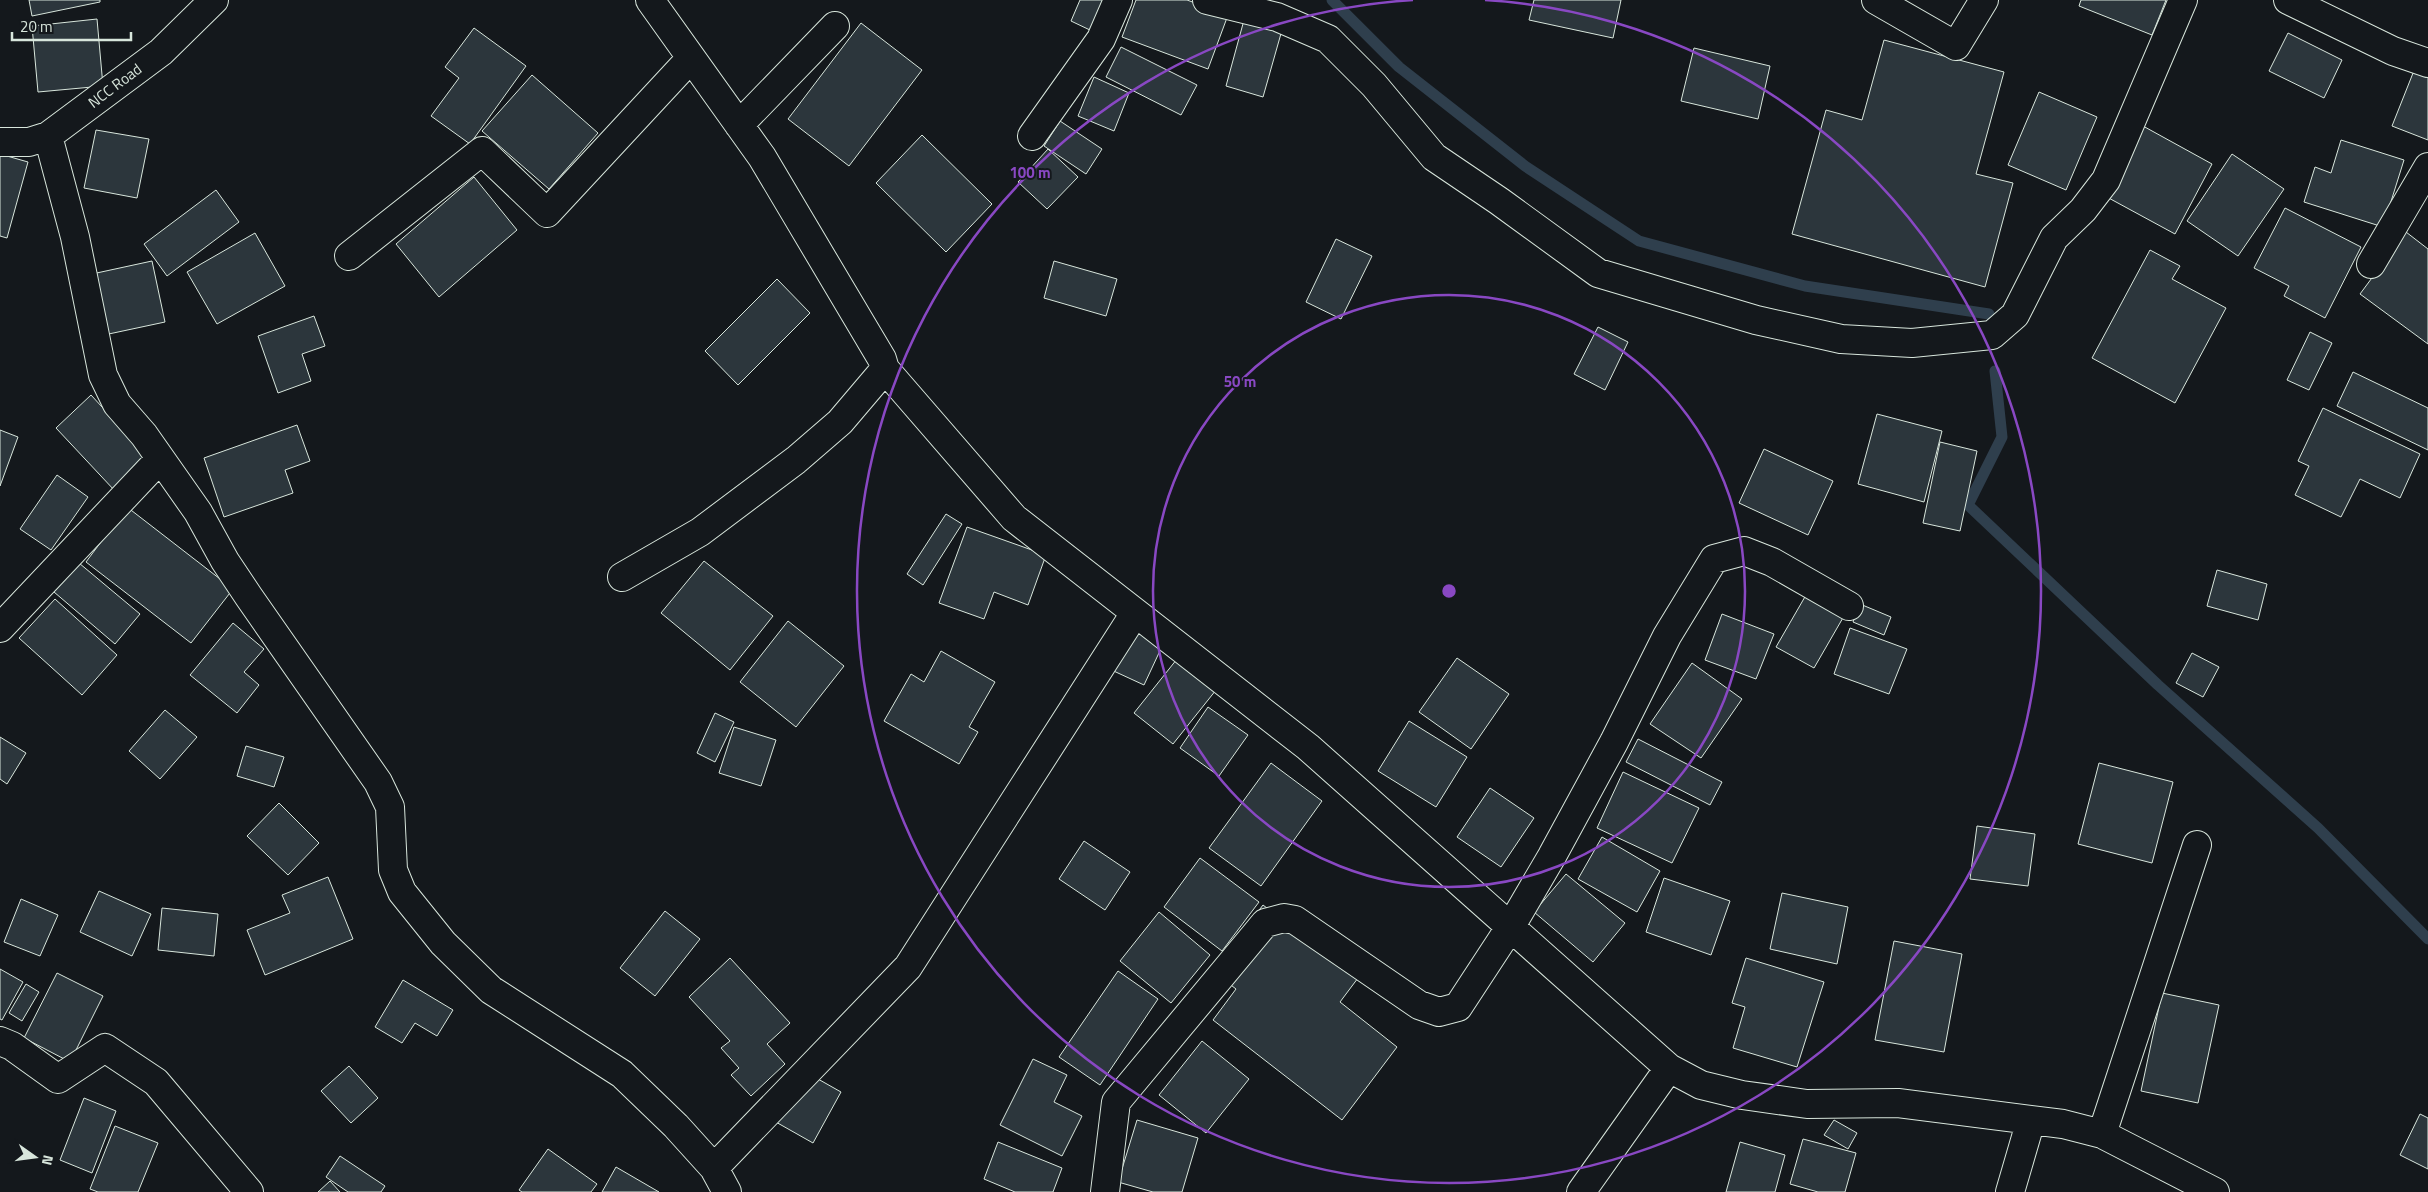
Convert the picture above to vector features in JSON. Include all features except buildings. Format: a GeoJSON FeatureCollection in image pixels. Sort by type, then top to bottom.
{"type":"FeatureCollection","features":[{"type":"Feature","properties":{"kind":"street","name":"NCC Road"},"geometry":{"type":"LineString","coordinates":[[0,142],[29,142],[48,136],[161,52],[214,0]]}},
{"type":"Feature","properties":{"kind":"street"},"geometry":{"type":"LineString","coordinates":[[650,0],[762,157],[882,359],[885,369],[1014,518],[1308,747],[1669,1068],[1701,1085],[1742,1095],[1807,1104],[1898,1103],[2063,1124],[2102,1134],[2215,1192]]}},
{"type":"Feature","properties":{"kind":"street"},"geometry":{"type":"LineString","coordinates":[[1032,136],[1101,39],[1118,0]]}},
{"type":"Feature","properties":{"kind":"street"},"geometry":{"type":"LineString","coordinates":[[1207,0],[1277,17],[1328,39],[1374,85],[1434,157],[1499,200],[1598,273],[1756,320],[1841,339],[1912,343],[1992,335],[2015,315],[2054,238],[2083,210],[2106,180],[2183,0]]}},
{"type":"Feature","properties":{"kind":"street"},"geometry":{"type":"LineString","coordinates":[[1876,0],[1956,46],[1984,0]]}},
{"type":"Feature","properties":{"kind":"street"},"geometry":{"type":"LineString","coordinates":[[2288,0],[2393,51],[2428,63]]}},
{"type":"Feature","properties":{"kind":"street"},"geometry":{"type":"LineString","coordinates":[[739,125],[835,26]]}},
{"type":"Feature","properties":{"kind":"street"},"geometry":{"type":"LineString","coordinates":[[349,256],[482,151],[547,213],[691,58]]}},
{"type":"Feature","properties":{"kind":"street"},"geometry":{"type":"LineString","coordinates":[[48,136],[75,237],[103,375],[117,404],[144,435],[159,460],[198,512],[225,561],[378,782],[390,806],[393,870],[402,892],[443,943],[491,990],[622,1074],[676,1126],[714,1168],[727,1192]]}},
{"type":"Feature","properties":{"kind":"street"},"geometry":{"type":"LineString","coordinates":[[2371,264],[2428,167]]}},
{"type":"Feature","properties":{"kind":"street"},"geometry":{"type":"LineString","coordinates":[[622,577],[700,532],[796,460],[840,422],[885,369]]}},
{"type":"Feature","properties":{"kind":"street"},"geometry":{"type":"LineString","coordinates":[[0,628],[159,460]]}},
{"type":"Feature","properties":{"kind":"street"},"geometry":{"type":"LineString","coordinates":[[1105,1192],[1116,1102],[1266,923],[1284,918],[1302,923],[1419,1005],[1439,1012],[1458,1007],[1511,926],[1614,742],[1667,636],[1714,558],[1744,551],[1772,562],[1849,606]]}},
{"type":"Feature","properties":{"kind":"street"},"geometry":{"type":"LineString","coordinates":[[714,1168],[908,967],[1136,613]]}},
{"type":"Feature","properties":{"kind":"street"},"geometry":{"type":"LineString","coordinates":[[2102,1134],[2198,844]]}},
{"type":"Feature","properties":{"kind":"street"},"geometry":{"type":"LineString","coordinates":[[4,1050],[58,1079],[105,1048],[156,1082],[249,1192]]}},
{"type":"Feature","properties":{"kind":"street"},"geometry":{"type":"LineString","coordinates":[[1581,1192],[1669,1068]]}},
{"type":"Feature","properties":{"kind":"street"},"geometry":{"type":"LineString","coordinates":[[2010,1192],[2031,1120]]}},
{"type":"Feature","properties":{"kind":"waterway"},"geometry":{"type":"LineString","coordinates":[[1332,0],[1399,67],[1525,166],[1639,241],[1805,286],[1989,314]]}},
{"type":"Feature","properties":{"kind":"waterway"},"geometry":{"type":"LineString","coordinates":[[1995,371],[2002,437],[1968,505],[2158,685],[2318,828],[2428,939]]}}]}
